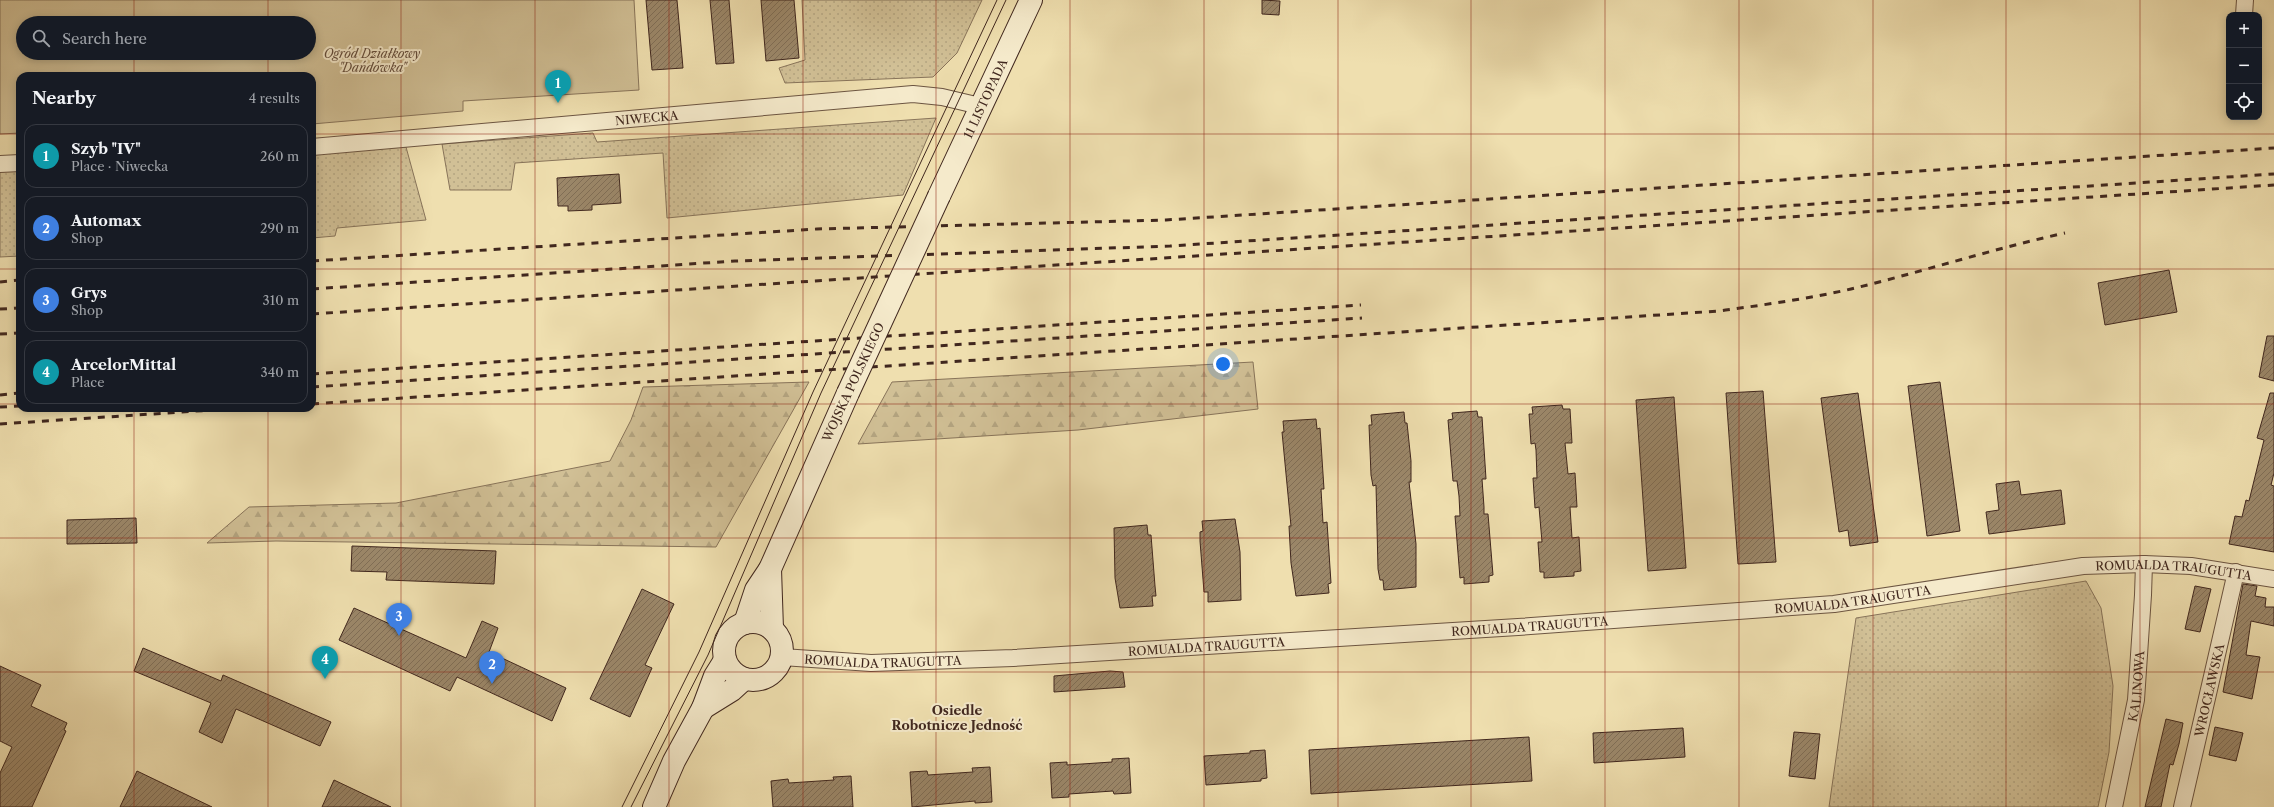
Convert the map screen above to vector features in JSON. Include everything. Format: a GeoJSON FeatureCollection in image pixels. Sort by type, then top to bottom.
{"type":"FeatureCollection","features":[{"type":"Feature","properties":{"kind":"main road","name":"11 LISTOPADA"},"geometry":{"type":"LineString","coordinates":[[939,196],[1031,0]]}},
{"type":"Feature","properties":{"kind":"main road","name":"WOJSKA POLSKIEGO"},"geometry":{"type":"LineString","coordinates":[[745,623],[756,590],[770,569],[848,393],[939,196]]}},
{"type":"Feature","properties":{"kind":"main road","name":"WOJSKA POLSKIEGO"},"geometry":{"type":"LineString","coordinates":[[770,569],[772,629]]}},
{"type":"Feature","properties":{"kind":"main road"},"geometry":{"type":"LineString","coordinates":[[745,623],[757,623],[772,629],[780,642],[782,657],[774,672],[768,676],[756,680],[744,679],[732,672],[725,660],[724,646],[735,628],[745,623]]}},
{"type":"Feature","properties":{"kind":"main road"},"geometry":{"type":"LineString","coordinates":[[654,807],[674,761],[703,708],[715,676],[725,660]]}},
{"type":"Feature","properties":{"kind":"main road"},"geometry":{"type":"LineString","coordinates":[[703,708],[732,690],[744,679]]}},
{"type":"Feature","properties":{"kind":"street"},"geometry":{"type":"LineString","coordinates":[[2244,12],[2245,0]]}},
{"type":"Feature","properties":{"kind":"street","name":"NIWECKA"},"geometry":{"type":"LineString","coordinates":[[316,147],[913,94],[942,97],[980,106]]}},
{"type":"Feature","properties":{"kind":"street"},"geometry":{"type":"LineString","coordinates":[[0,164],[16,163]]}},
{"type":"Feature","properties":{"kind":"street","name":"ROMUALDA TRAUGUTTA"},"geometry":{"type":"LineString","coordinates":[[782,657],[871,663],[1013,658],[1518,627],[1834,604],[2083,566],[2144,564],[2191,566],[2274,579]]}},
{"type":"Feature","properties":{"kind":"street","name":"KALINOWA"},"geometry":{"type":"LineString","coordinates":[[2114,807],[2136,700],[2144,564]]}},
{"type":"Feature","properties":{"kind":"street","name":"WROCŁAWSKA"},"geometry":{"type":"LineString","coordinates":[[2182,807],[2236,572]]}},
{"type":"Feature","properties":{"kind":"green space","name":"Ogród Działkowy \"Dańdówka\""},"geometry":{"type":"Polygon","coordinates":[[[0,0],[634,0],[639,90],[463,101],[463,111],[316,124],[316,72],[16,72],[16,133],[0,134],[0,0]]]}},
{"type":"Feature","properties":{"kind":"green space"},"geometry":{"type":"Polygon","coordinates":[[[802,0],[982,0],[957,53],[933,77],[785,83],[779,68],[805,60],[802,0]]]}},
{"type":"Feature","properties":{"kind":"green space"},"geometry":{"type":"Polygon","coordinates":[[[936,118],[903,195],[667,218],[663,153],[515,163],[511,190],[450,190],[442,144],[593,133],[597,142],[936,118]]]}},
{"type":"Feature","properties":{"kind":"green space"},"geometry":{"type":"Polygon","coordinates":[[[406,147],[426,220],[337,228],[335,236],[316,238],[316,153],[406,147]]]}},
{"type":"Feature","properties":{"kind":"green space"},"geometry":{"type":"Polygon","coordinates":[[[16,170],[16,256],[0,257],[0,172],[16,170]]]}},
{"type":"Feature","properties":{"kind":"green space"},"geometry":{"type":"Polygon","coordinates":[[[1253,362],[1258,409],[1078,430],[858,444],[892,382],[1253,362]]]}},
{"type":"Feature","properties":{"kind":"green space"},"geometry":{"type":"Polygon","coordinates":[[[809,382],[716,547],[276,541],[207,543],[249,507],[396,503],[610,461],[631,420],[643,387],[809,382]]]}},
{"type":"Feature","properties":{"kind":"green space"},"geometry":{"type":"Polygon","coordinates":[[[2086,581],[2101,608],[2113,686],[2109,752],[2098,807],[1829,807],[1856,618],[2086,581]]]}},
{"type":"Feature","properties":{"kind":"building"},"geometry":{"type":"Polygon","coordinates":[[[646,0],[677,0],[683,68],[652,70],[646,0]]]}},
{"type":"Feature","properties":{"kind":"building"},"geometry":{"type":"Polygon","coordinates":[[[710,0],[729,0],[734,63],[716,64],[710,0]]]}},
{"type":"Feature","properties":{"kind":"building"},"geometry":{"type":"Polygon","coordinates":[[[761,0],[794,0],[799,58],[766,61],[761,0]]]}},
{"type":"Feature","properties":{"kind":"building"},"geometry":{"type":"Polygon","coordinates":[[[1262,0],[1280,1],[1279,15],[1262,14],[1262,0]]]}},
{"type":"Feature","properties":{"kind":"building"},"geometry":{"type":"Polygon","coordinates":[[[619,174],[621,203],[592,205],[592,210],[568,211],[568,206],[558,206],[557,178],[619,174]]]}},
{"type":"Feature","properties":{"kind":"building"},"geometry":{"type":"Polygon","coordinates":[[[2169,270],[2177,312],[2105,325],[2098,283],[2169,270]]]}},
{"type":"Feature","properties":{"kind":"building"},"geometry":{"type":"Polygon","coordinates":[[[2267,336],[2274,336],[2274,381],[2259,377],[2267,336]]]}},
{"type":"Feature","properties":{"kind":"building"},"geometry":{"type":"Polygon","coordinates":[[[1940,382],[1960,531],[1927,536],[1908,386],[1940,382]]]}},
{"type":"Feature","properties":{"kind":"building"},"geometry":{"type":"Polygon","coordinates":[[[1763,391],[1776,562],[1738,564],[1726,393],[1763,391]]]}},
{"type":"Feature","properties":{"kind":"building"},"geometry":{"type":"Polygon","coordinates":[[[1858,393],[1878,542],[1850,546],[1848,530],[1839,532],[1821,398],[1858,393]]]}},
{"type":"Feature","properties":{"kind":"building"},"geometry":{"type":"Polygon","coordinates":[[[2270,393],[2274,393],[2274,473],[2271,485],[2274,486],[2274,552],[2229,544],[2235,516],[2242,517],[2246,500],[2249,501],[2264,440],[2257,438],[2270,393]]]}},
{"type":"Feature","properties":{"kind":"building"},"geometry":{"type":"Polygon","coordinates":[[[1674,397],[1686,568],[1648,571],[1636,400],[1674,397]]]}},
{"type":"Feature","properties":{"kind":"building"},"geometry":{"type":"Polygon","coordinates":[[[1562,405],[1563,409],[1570,409],[1572,443],[1565,443],[1568,474],[1575,473],[1577,507],[1570,507],[1572,538],[1579,537],[1581,571],[1574,572],[1574,576],[1544,578],[1544,572],[1540,572],[1538,542],[1542,542],[1539,507],[1535,508],[1533,478],[1537,478],[1536,450],[1535,443],[1531,444],[1529,414],[1533,414],[1532,407],[1562,405]]]}},
{"type":"Feature","properties":{"kind":"building"},"geometry":{"type":"Polygon","coordinates":[[[1477,411],[1478,417],[1482,417],[1486,479],[1482,479],[1484,514],[1488,514],[1493,575],[1489,576],[1489,582],[1464,584],[1464,577],[1460,578],[1455,516],[1460,516],[1459,496],[1457,481],[1453,481],[1448,420],[1453,419],[1452,413],[1477,411]]]}},
{"type":"Feature","properties":{"kind":"building"},"geometry":{"type":"Polygon","coordinates":[[[1404,412],[1405,423],[1407,423],[1411,461],[1411,482],[1409,482],[1416,544],[1416,587],[1384,590],[1383,580],[1380,580],[1378,569],[1376,485],[1373,486],[1371,475],[1369,425],[1372,425],[1371,415],[1404,412]]]}},
{"type":"Feature","properties":{"kind":"building"},"geometry":{"type":"Polygon","coordinates":[[[1316,419],[1317,429],[1320,428],[1324,489],[1321,489],[1323,523],[1327,522],[1331,583],[1328,584],[1329,593],[1296,596],[1291,563],[1289,526],[1291,526],[1282,432],[1284,432],[1283,421],[1316,419]]]}},
{"type":"Feature","properties":{"kind":"building"},"geometry":{"type":"Polygon","coordinates":[[[2019,481],[2021,495],[2061,490],[2065,524],[1989,534],[1986,512],[1999,510],[1996,484],[2019,481]]]}},
{"type":"Feature","properties":{"kind":"building"},"geometry":{"type":"Polygon","coordinates":[[[136,518],[137,543],[67,544],[67,520],[136,518]]]}},
{"type":"Feature","properties":{"kind":"building"},"geometry":{"type":"Polygon","coordinates":[[[1235,519],[1240,552],[1241,600],[1208,602],[1208,592],[1204,592],[1200,541],[1200,532],[1203,531],[1202,521],[1235,519]]]}},
{"type":"Feature","properties":{"kind":"building"},"geometry":{"type":"Polygon","coordinates":[[[1147,525],[1148,535],[1151,535],[1156,596],[1152,596],[1153,606],[1120,608],[1115,578],[1114,528],[1147,525]]]}},
{"type":"Feature","properties":{"kind":"building"},"geometry":{"type":"Polygon","coordinates":[[[352,546],[496,551],[494,584],[386,580],[387,572],[351,571],[352,546]]]}},
{"type":"Feature","properties":{"kind":"building"},"geometry":{"type":"Polygon","coordinates":[[[2243,584],[2257,586],[2255,596],[2266,598],[2265,607],[2274,607],[2274,626],[2251,621],[2246,655],[2260,657],[2252,699],[2223,692],[2243,584]]]}},
{"type":"Feature","properties":{"kind":"building"},"geometry":{"type":"Polygon","coordinates":[[[2195,586],[2211,589],[2200,632],[2185,629],[2195,586]]]}},
{"type":"Feature","properties":{"kind":"building"},"geometry":{"type":"Polygon","coordinates":[[[642,589],[674,604],[645,665],[652,668],[630,717],[590,699],[642,589]]]}},
{"type":"Feature","properties":{"kind":"building"},"geometry":{"type":"Polygon","coordinates":[[[354,608],[466,658],[482,621],[498,628],[489,652],[566,688],[552,721],[457,677],[450,691],[339,640],[354,608]]]}},
{"type":"Feature","properties":{"kind":"building"},"geometry":{"type":"Polygon","coordinates":[[[143,648],[221,681],[223,675],[331,722],[320,746],[236,709],[222,743],[199,732],[211,703],[134,671],[143,648]]]}},
{"type":"Feature","properties":{"kind":"building"},"geometry":{"type":"Polygon","coordinates":[[[0,666],[41,685],[31,706],[67,723],[64,730],[66,731],[32,807],[0,807],[0,773],[12,747],[0,741],[0,666]]]}},
{"type":"Feature","properties":{"kind":"building"},"geometry":{"type":"Polygon","coordinates":[[[1110,671],[1123,672],[1125,687],[1054,692],[1054,676],[1110,671]]]}},
{"type":"Feature","properties":{"kind":"building"},"geometry":{"type":"Polygon","coordinates":[[[2166,719],[2183,723],[2179,744],[2173,765],[2170,764],[2161,807],[2145,807],[2166,719]]]}},
{"type":"Feature","properties":{"kind":"building"},"geometry":{"type":"Polygon","coordinates":[[[2215,727],[2243,733],[2236,761],[2209,755],[2215,727]]]}},
{"type":"Feature","properties":{"kind":"building"},"geometry":{"type":"Polygon","coordinates":[[[1683,728],[1685,757],[1594,763],[1593,733],[1683,728]]]}},
{"type":"Feature","properties":{"kind":"building"},"geometry":{"type":"Polygon","coordinates":[[[1794,732],[1820,734],[1815,779],[1789,776],[1794,732]]]}},
{"type":"Feature","properties":{"kind":"building"},"geometry":{"type":"Polygon","coordinates":[[[1529,737],[1532,781],[1311,794],[1309,750],[1529,737]]]}},
{"type":"Feature","properties":{"kind":"building"},"geometry":{"type":"Polygon","coordinates":[[[1265,750],[1267,778],[1261,779],[1261,781],[1206,785],[1204,756],[1250,753],[1250,751],[1265,750]]]}},
{"type":"Feature","properties":{"kind":"building"},"geometry":{"type":"Polygon","coordinates":[[[1129,758],[1131,793],[1114,794],[1113,791],[1069,794],[1069,797],[1052,798],[1050,763],[1067,762],[1067,765],[1112,762],[1112,759],[1129,758]]]}},
{"type":"Feature","properties":{"kind":"building"},"geometry":{"type":"Polygon","coordinates":[[[990,767],[992,802],[975,803],[975,801],[912,807],[910,772],[927,771],[928,775],[973,772],[972,768],[990,767]]]}},
{"type":"Feature","properties":{"kind":"building"},"geometry":{"type":"Polygon","coordinates":[[[137,771],[212,807],[120,807],[137,771]]]}},
{"type":"Feature","properties":{"kind":"building"},"geometry":{"type":"Polygon","coordinates":[[[851,776],[853,807],[773,807],[771,781],[788,779],[789,783],[834,780],[833,777],[851,776]]]}},
{"type":"Feature","properties":{"kind":"building"},"geometry":{"type":"Polygon","coordinates":[[[334,780],[391,807],[322,807],[334,780]]]}},
{"type":"Feature","properties":{"kind":"tram line"},"geometry":{"type":"LineString","coordinates":[[622,807],[699,652],[813,392],[997,0]]}},
{"type":"Feature","properties":{"kind":"tram line"},"geometry":{"type":"LineString","coordinates":[[631,807],[708,655],[821,393],[1006,0]]}},
{"type":"Feature","properties":{"kind":"railway"},"geometry":{"type":"LineString","coordinates":[[316,261],[817,229],[1166,220],[2274,148]]}},
{"type":"Feature","properties":{"kind":"railway"},"geometry":{"type":"LineString","coordinates":[[316,289],[735,261],[1170,246],[2274,174]]}},
{"type":"Feature","properties":{"kind":"railway"},"geometry":{"type":"LineString","coordinates":[[316,314],[2274,185]]}},
{"type":"Feature","properties":{"kind":"railway"},"geometry":{"type":"LineString","coordinates":[[316,404],[1719,311],[1834,293],[2065,233]]}},
{"type":"Feature","properties":{"kind":"railway"},"geometry":{"type":"LineString","coordinates":[[0,282],[16,280]]}},
{"type":"Feature","properties":{"kind":"railway"},"geometry":{"type":"LineString","coordinates":[[316,374],[1361,305]]}},
{"type":"Feature","properties":{"kind":"railway"},"geometry":{"type":"LineString","coordinates":[[0,309],[16,308]]}},
{"type":"Feature","properties":{"kind":"railway"},"geometry":{"type":"LineString","coordinates":[[316,387],[1362,318]]}},
{"type":"Feature","properties":{"kind":"railway"},"geometry":{"type":"LineString","coordinates":[[0,334],[16,333]]}},
{"type":"Feature","properties":{"kind":"railway"},"geometry":{"type":"LineString","coordinates":[[0,395],[16,393]]}},
{"type":"Feature","properties":{"kind":"railway"},"geometry":{"type":"LineString","coordinates":[[0,407],[16,406]]}},
{"type":"Feature","properties":{"kind":"railway"},"geometry":{"type":"LineString","coordinates":[[0,424],[182,412]]}},
{"type":"Feature","properties":{"kind":"place","name":"Szyb \"IV\""},"geometry":{"type":"Point","coordinates":[558,103]}},
{"type":"Feature","properties":{"kind":"place","name":"Grys"},"geometry":{"type":"Point","coordinates":[399,636]}},
{"type":"Feature","properties":{"kind":"place","name":"ArcelorMittal"},"geometry":{"type":"Point","coordinates":[325,679]}},
{"type":"Feature","properties":{"kind":"place","name":"Automax"},"geometry":{"type":"Point","coordinates":[492,684]}},
{"type":"Feature","properties":{"kind":"district","name":"Osiedle Robotnicze Jedność"},"geometry":{"type":"Point","coordinates":[957,718]}}]}
